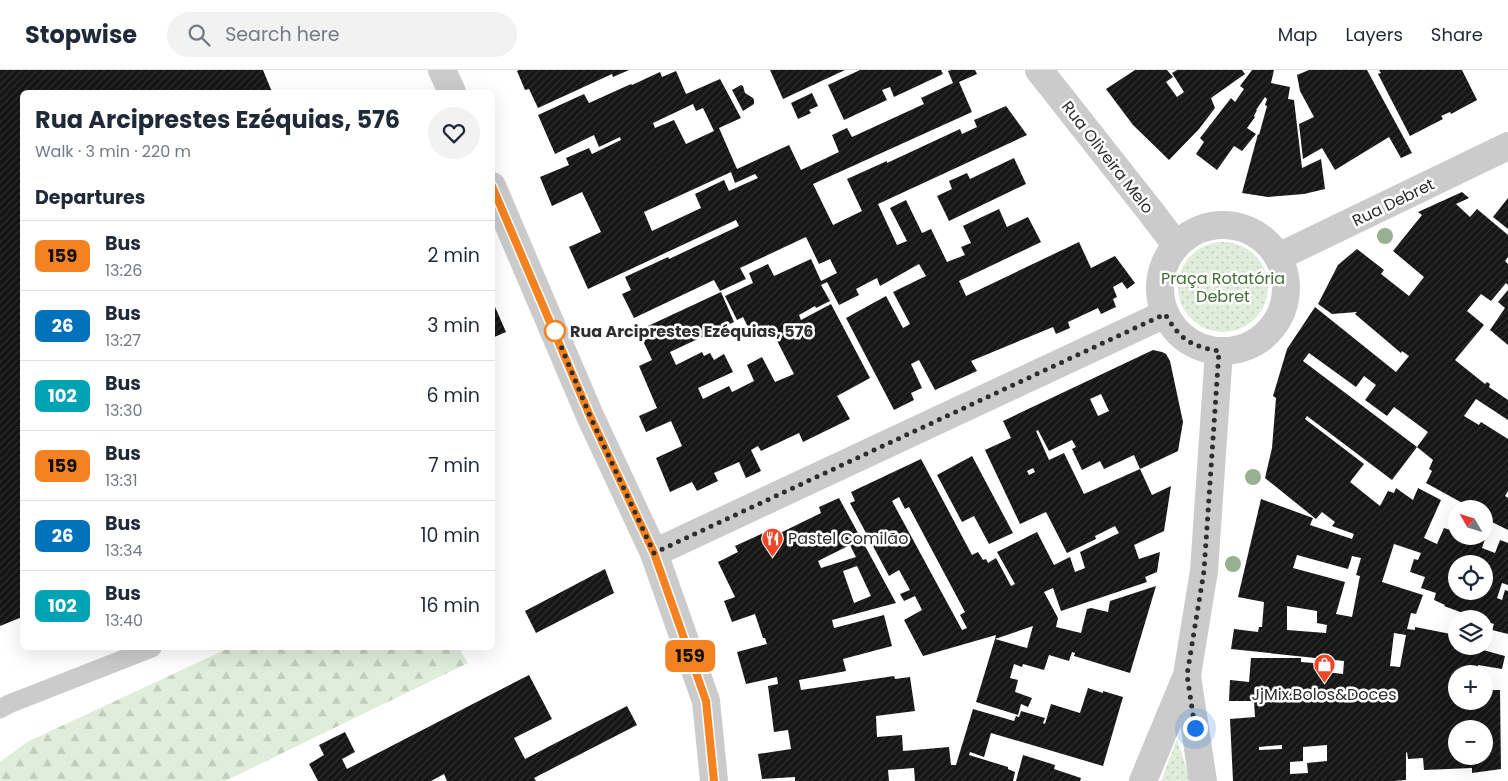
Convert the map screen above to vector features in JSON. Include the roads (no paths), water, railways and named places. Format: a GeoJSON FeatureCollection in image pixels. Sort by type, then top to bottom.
{"type":"FeatureCollection","features":[{"type":"Feature","properties":{"kind":"street"},"geometry":{"type":"LineString","coordinates":[[442,70],[451,90]]}},
{"type":"Feature","properties":{"kind":"street","name":"Rua Oliveira Melo"},"geometry":{"type":"LineString","coordinates":[[1039,70],[1176,245]]}},
{"type":"Feature","properties":{"kind":"street","name":"Rua Debret"},"geometry":{"type":"LineString","coordinates":[[1278,258],[1508,146]]}},
{"type":"Feature","properties":{"kind":"street"},"geometry":{"type":"LineString","coordinates":[[495,193],[590,416],[654,553],[706,701],[714,781]]}},
{"type":"Feature","properties":{"kind":"street"},"geometry":{"type":"LineString","coordinates":[[1212,225],[1233,225],[1254,232],[1270,245],[1278,258],[1282,263],[1286,284],[1284,305],[1275,325],[1260,340],[1240,349],[1219,351],[1202,348],[1187,340],[1174,329],[1165,314],[1160,296],[1160,278],[1166,261],[1176,245],[1192,232],[1212,225]]}},
{"type":"Feature","properties":{"kind":"street"},"geometry":{"type":"LineString","coordinates":[[654,553],[1165,314]]}},
{"type":"Feature","properties":{"kind":"street"},"geometry":{"type":"LineString","coordinates":[[1143,781],[1187,675],[1204,571],[1219,351]]}},
{"type":"Feature","properties":{"kind":"street"},"geometry":{"type":"LineString","coordinates":[[1187,675],[1203,781]]}},
{"type":"Feature","properties":{"kind":"lane"},"geometry":{"type":"LineString","coordinates":[[0,709],[147,650]]}},
{"type":"Feature","properties":{"kind":"place","name":"Rua Arciprestes Ezéquias, 576"},"geometry":{"type":"Point","coordinates":[555,331]}},
{"type":"Feature","properties":{"kind":"place","name":"Pastel Comilão"},"geometry":{"type":"Point","coordinates":[772,557]}},
{"type":"Feature","properties":{"kind":"place","name":"JjMix.Bolos&Doces"},"geometry":{"type":"Point","coordinates":[1324,684]}},
{"type":"Feature","properties":{"kind":"park label","name":"Praça Rotatória Debret"},"geometry":{"type":"Point","coordinates":[1223,287]}}]}
